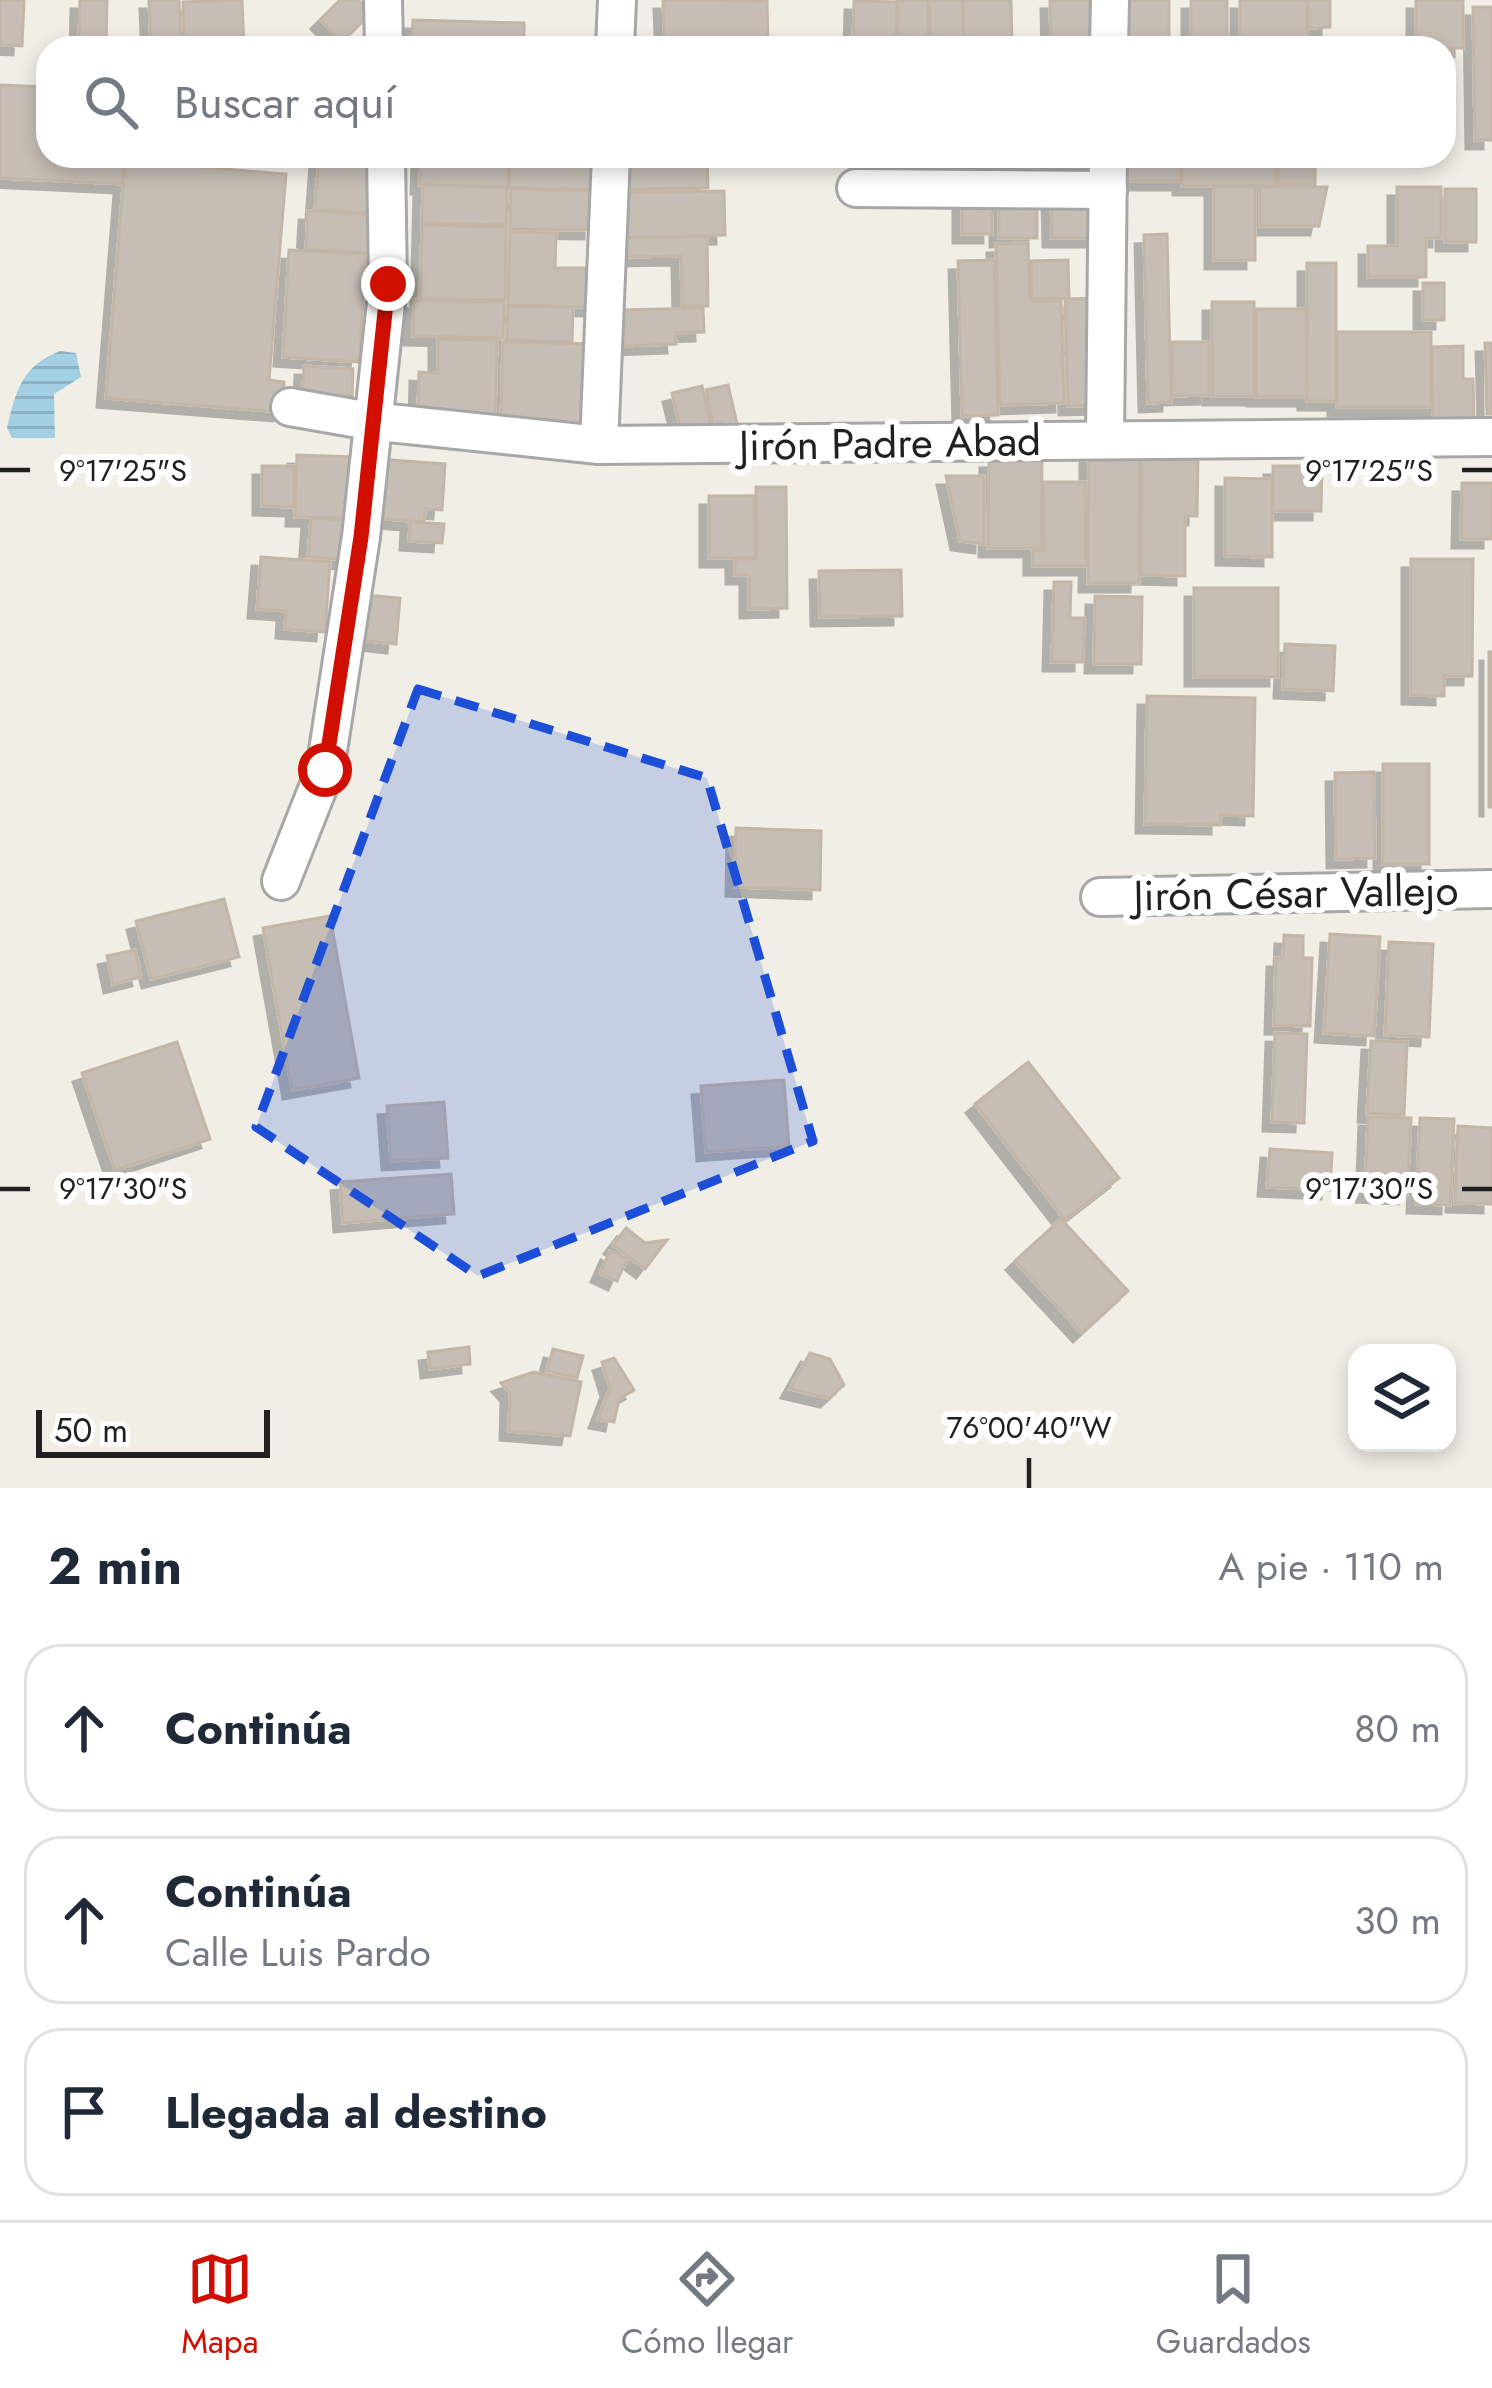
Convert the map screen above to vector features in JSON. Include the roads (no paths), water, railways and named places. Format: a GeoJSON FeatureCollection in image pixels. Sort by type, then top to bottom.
{"type":"FeatureCollection","features":[{"type":"Feature","properties":{"kind":"street"},"geometry":{"type":"LineString","coordinates":[[383,0],[384,36]]}},
{"type":"Feature","properties":{"kind":"street"},"geometry":{"type":"LineString","coordinates":[[616,36],[617,0]]}},
{"type":"Feature","properties":{"kind":"street"},"geometry":{"type":"LineString","coordinates":[[1109,36],[1110,0]]}},
{"type":"Feature","properties":{"kind":"street"},"geometry":{"type":"LineString","coordinates":[[281,881],[325,770],[361,537],[388,284],[386,168]]}},
{"type":"Feature","properties":{"kind":"street"},"geometry":{"type":"LineString","coordinates":[[599,445],[610,168]]}},
{"type":"Feature","properties":{"kind":"street"},"geometry":{"type":"LineString","coordinates":[[856,188],[1108,173],[1105,439]]}},
{"type":"Feature","properties":{"kind":"street","name":"Jirón Padre Abad"},"geometry":{"type":"LineString","coordinates":[[290,407],[370,421],[599,445],[1492,437]]}},
{"type":"Feature","properties":{"kind":"street","name":"Jirón César Vallejo"},"geometry":{"type":"LineString","coordinates":[[1100,897],[1492,889]]}},
{"type":"Feature","properties":{"kind":"water"},"geometry":{"type":"Polygon","coordinates":[[[60,351],[76,353],[81,377],[54,394],[55,438],[12,438],[7,428],[23,381],[37,364],[60,351]]]}}]}
